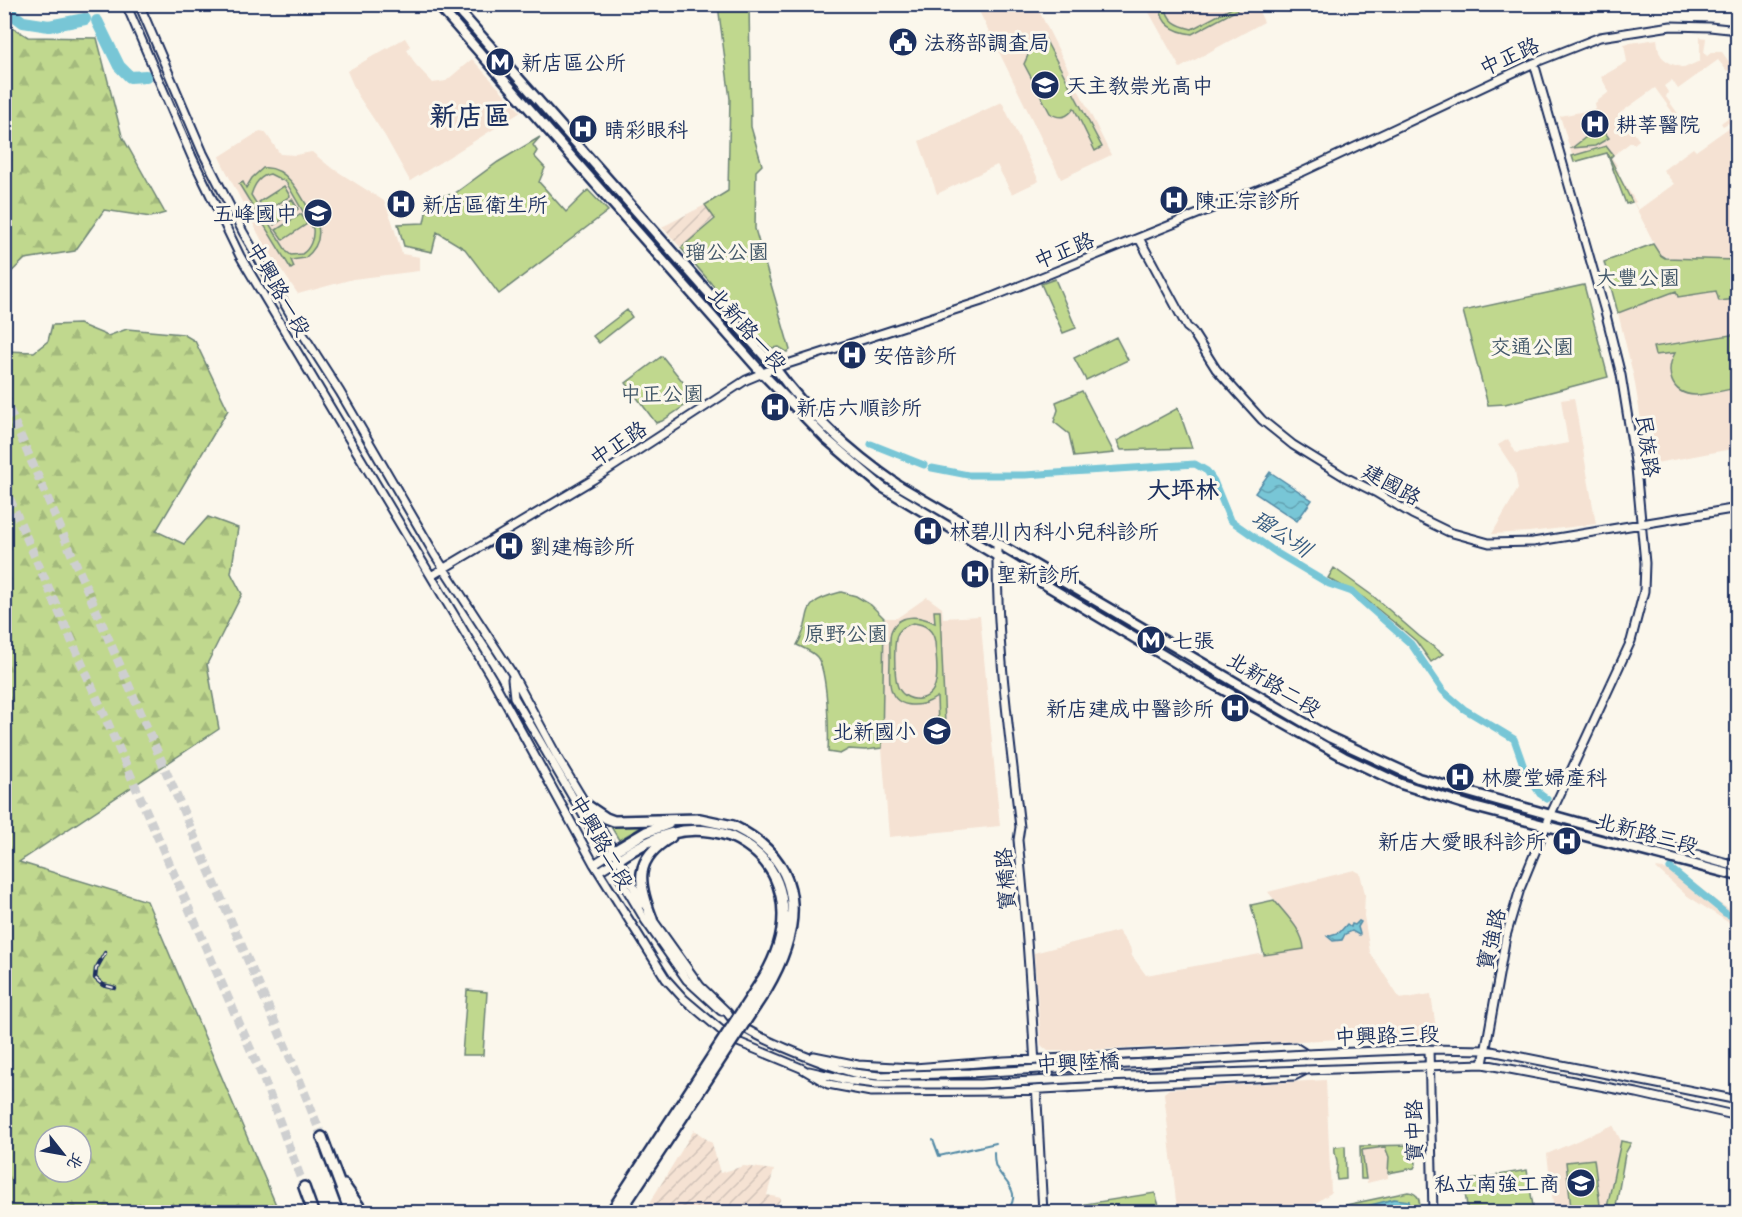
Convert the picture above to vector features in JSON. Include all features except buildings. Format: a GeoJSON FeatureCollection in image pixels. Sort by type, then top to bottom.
{"type":"FeatureCollection","features":[{"type":"Feature","properties":{"kind":"highway"},"geometry":{"type":"LineString","coordinates":[[588,806],[614,821],[700,819],[761,843],[773,854],[783,869],[793,908],[788,946],[766,990],[614,1212]]}},
{"type":"Feature","properties":{"kind":"highway"},"geometry":{"type":"LineString","coordinates":[[617,855],[646,832],[664,825],[700,819]]}},
{"type":"Feature","properties":{"kind":"highway"},"geometry":{"type":"LineString","coordinates":[[617,855],[666,834],[687,829],[731,831]]}},
{"type":"Feature","properties":{"kind":"highway"},"geometry":{"type":"LineString","coordinates":[[652,919],[640,886],[644,864],[662,842],[687,829]]}},
{"type":"Feature","properties":{"kind":"highway"},"geometry":{"type":"LineString","coordinates":[[322,1137],[351,1212]]}},
{"type":"Feature","properties":{"kind":"highway"},"geometry":{"type":"LineString","coordinates":[[338,1176],[363,1212]]}},
{"type":"Feature","properties":{"kind":"highway"},"geometry":{"type":"LineString","coordinates":[[304,1187],[313,1212]]}},
{"type":"Feature","properties":{"kind":"main road","name":"北新路一段"},"geometry":{"type":"LineString","coordinates":[[437,4],[762,373],[825,438],[882,487],[997,554]]}},
{"type":"Feature","properties":{"kind":"main road","name":"北新路一段"},"geometry":{"type":"LineString","coordinates":[[453,4],[775,368],[798,398],[859,458],[898,485],[997,544]]}},
{"type":"Feature","properties":{"kind":"main road","name":"北新路二段"},"geometry":{"type":"LineString","coordinates":[[997,544],[1078,589],[1329,737],[1422,780],[1550,816]]}},
{"type":"Feature","properties":{"kind":"main road","name":"北新路二段"},"geometry":{"type":"LineString","coordinates":[[997,554],[1080,607],[1344,757],[1401,784],[1436,796],[1546,826]]}},
{"type":"Feature","properties":{"kind":"main road","name":"北新路三段"},"geometry":{"type":"LineString","coordinates":[[1550,816],[1737,867]]}},
{"type":"Feature","properties":{"kind":"main road","name":"北新路三段"},"geometry":{"type":"LineString","coordinates":[[1546,826],[1737,876]]}},
{"type":"Feature","properties":{"kind":"street","name":"中興路一段"},"geometry":{"type":"LineString","coordinates":[[126,4],[192,157],[240,256],[431,576]]}},
{"type":"Feature","properties":{"kind":"street","name":"中興路一段"},"geometry":{"type":"LineString","coordinates":[[139,4],[203,153],[243,232],[292,317],[340,392],[445,568]]}},
{"type":"Feature","properties":{"kind":"street","name":"中正路"},"geometry":{"type":"LineString","coordinates":[[431,576],[594,478],[746,380],[762,373],[982,301],[1302,172],[1534,63],[1600,37],[1671,26],[1737,30]]}},
{"type":"Feature","properties":{"kind":"street","name":"民族路"},"geometry":{"type":"LineString","coordinates":[[1534,63],[1621,375],[1636,468],[1645,562],[1644,591],[1637,624],[1546,826]]}},
{"type":"Feature","properties":{"kind":"street","name":"建國路"},"geometry":{"type":"LineString","coordinates":[[1139,238],[1187,327],[1192,331],[1216,369],[1262,420],[1293,445],[1345,477],[1449,532],[1489,543],[1533,542],[1737,508]]}},
{"type":"Feature","properties":{"kind":"street","name":"寶橋路"},"geometry":{"type":"LineString","coordinates":[[997,544],[1001,646],[1020,827],[1018,840],[1037,1089],[1037,1128],[1043,1212]]}},
{"type":"Feature","properties":{"kind":"street","name":"中興路二段"},"geometry":{"type":"LineString","coordinates":[[445,568],[512,673],[558,758],[617,855],[652,919],[700,986],[728,1013],[730,1018],[757,1035],[830,1066],[854,1073]]}},
{"type":"Feature","properties":{"kind":"street","name":"中興路二段"},"geometry":{"type":"LineString","coordinates":[[431,576],[493,680],[594,864],[666,979],[684,999],[738,1042],[801,1068],[852,1081]]}},
{"type":"Feature","properties":{"kind":"street"},"geometry":{"type":"LineString","coordinates":[[512,673],[514,697],[599,842]]}},
{"type":"Feature","properties":{"kind":"street","name":"寶強路"},"geometry":{"type":"LineString","coordinates":[[1483,1064],[1506,936],[1520,889],[1546,826]]}},
{"type":"Feature","properties":{"kind":"street"},"geometry":{"type":"LineString","coordinates":[[594,864],[617,855]]}},
{"type":"Feature","properties":{"kind":"street"},"geometry":{"type":"LineString","coordinates":[[599,872],[617,855]]}},
{"type":"Feature","properties":{"kind":"street"},"geometry":{"type":"LineString","coordinates":[[620,878],[645,920],[687,980],[730,1018]]}},
{"type":"Feature","properties":{"kind":"street","name":"中興路三段"},"geometry":{"type":"LineString","coordinates":[[1034,1060],[1295,1047],[1306,1054],[1429,1049],[1486,1050],[1737,1100]]}},
{"type":"Feature","properties":{"kind":"street","name":"寶中路"},"geometry":{"type":"LineString","coordinates":[[1429,1049],[1433,1212]]}},
{"type":"Feature","properties":{"kind":"street","name":"中興路二段"},"geometry":{"type":"LineString","coordinates":[[805,1054],[858,1065],[914,1068],[1034,1060]]}},
{"type":"Feature","properties":{"kind":"street","name":"中興陸橋"},"geometry":{"type":"LineString","coordinates":[[854,1073],[879,1076],[970,1073],[1306,1054]]}},
{"type":"Feature","properties":{"kind":"street"},"geometry":{"type":"LineString","coordinates":[[1084,1058],[1084,1087]]}},
{"type":"Feature","properties":{"kind":"street"},"geometry":{"type":"LineString","coordinates":[[1004,1061],[1005,1090]]}},
{"type":"Feature","properties":{"kind":"street","name":"中興路三段"},"geometry":{"type":"LineString","coordinates":[[1037,1089],[1294,1076],[1306,1070],[1483,1064],[1637,1093],[1737,1116]]}},
{"type":"Feature","properties":{"kind":"street","name":"中興路二段"},"geometry":{"type":"LineString","coordinates":[[801,1068],[828,1084],[871,1092],[1037,1089]]}},
{"type":"Feature","properties":{"kind":"street","name":"中興陸橋"},"geometry":{"type":"LineString","coordinates":[[852,1081],[876,1084],[980,1084],[1306,1070]]}},
{"type":"Feature","properties":{"kind":"shaded area","name":"天主教崇光高中"},"geometry":{"type":"Polygon","coordinates":[[[976,5],[1036,5],[1111,155],[1061,179],[976,5]]]}},
{"type":"Feature","properties":{"kind":"shaded area"},"geometry":{"type":"Polygon","coordinates":[[[1145,5],[1256,5],[1264,22],[1180,68],[1145,5]]]}},
{"type":"Feature","properties":{"kind":"shaded area"},"geometry":{"type":"Polygon","coordinates":[[[1700,37],[1706,38],[1704,53],[1707,56],[1712,52],[1722,52],[1737,73],[1737,87],[1729,70],[1727,71],[1718,60],[1678,89],[1672,80],[1664,86],[1668,92],[1666,97],[1687,126],[1684,128],[1655,88],[1620,113],[1639,140],[1634,144],[1631,142],[1611,157],[1617,165],[1615,167],[1620,173],[1618,174],[1636,202],[1634,203],[1638,210],[1674,184],[1663,170],[1693,148],[1696,151],[1730,127],[1728,123],[1723,126],[1721,123],[1737,111],[1737,260],[1673,259],[1660,255],[1633,202],[1626,204],[1607,153],[1574,162],[1560,116],[1596,109],[1595,103],[1609,92],[1601,77],[1627,62],[1624,44],[1657,39],[1662,57],[1669,63],[1684,68],[1700,61],[1700,37]]]}},
{"type":"Feature","properties":{"kind":"shaded area"},"geometry":{"type":"Polygon","coordinates":[[[405,38],[410,46],[407,50],[416,65],[433,83],[446,81],[472,59],[521,112],[410,181],[385,136],[357,94],[347,71],[405,38]]]}},
{"type":"Feature","properties":{"kind":"shaded area","name":"天主教崇光高中"},"geometry":{"type":"Polygon","coordinates":[[[1002,102],[1039,181],[1012,194],[997,165],[937,194],[919,141],[1002,102]]]}},
{"type":"Feature","properties":{"kind":"shaded area","name":"五峰國中"},"geometry":{"type":"Polygon","coordinates":[[[260,131],[265,132],[280,154],[295,155],[312,152],[329,166],[384,201],[402,254],[420,257],[419,271],[353,279],[298,294],[263,243],[219,157],[260,131]]]}},
{"type":"Feature","properties":{"kind":"shaded area"},"geometry":{"type":"Polygon","coordinates":[[[705,205],[715,218],[681,248],[662,227],[705,205]]]}},
{"type":"Feature","properties":{"kind":"shaded area"},"geometry":{"type":"Polygon","coordinates":[[[1677,291],[1678,297],[1716,291],[1719,301],[1737,299],[1737,448],[1651,464],[1648,462],[1634,378],[1618,313],[1677,291]]]}},
{"type":"Feature","properties":{"kind":"shaded area"},"geometry":{"type":"Polygon","coordinates":[[[1574,398],[1596,524],[1492,534],[1518,489],[1515,471],[1498,445],[1508,439],[1516,453],[1568,443],[1561,400],[1574,398]]]}},
{"type":"Feature","properties":{"kind":"shaded area","name":"北新國小"},"geometry":{"type":"Polygon","coordinates":[[[927,597],[942,608],[943,618],[980,616],[1000,826],[889,837],[882,748],[884,618],[897,618],[927,597]]]}},
{"type":"Feature","properties":{"kind":"shaded area"},"geometry":{"type":"Polygon","coordinates":[[[1656,868],[1679,871],[1719,903],[1737,914],[1737,928],[1686,895],[1656,868]]]}},
{"type":"Feature","properties":{"kind":"shaded area"},"geometry":{"type":"Polygon","coordinates":[[[1354,870],[1360,873],[1365,894],[1364,916],[1370,952],[1400,999],[1431,994],[1437,1035],[1065,1051],[1048,1051],[1041,1045],[1034,953],[1118,931],[1146,975],[1264,955],[1295,925],[1268,892],[1354,870]]]}},
{"type":"Feature","properties":{"kind":"shaded area"},"geometry":{"type":"Polygon","coordinates":[[[1326,1080],[1331,1193],[1302,1212],[1182,1212],[1176,1201],[1164,1093],[1169,1089],[1326,1080]]]}},
{"type":"Feature","properties":{"kind":"shaded area","name":"私立南強工商"},"geometry":{"type":"Polygon","coordinates":[[[1613,1125],[1621,1141],[1605,1212],[1554,1212],[1547,1154],[1613,1125]]]}},
{"type":"Feature","properties":{"kind":"shaded area"},"geometry":{"type":"Polygon","coordinates":[[[694,1130],[712,1143],[720,1173],[744,1166],[774,1170],[767,1195],[781,1198],[774,1212],[644,1212],[694,1130]]]}},
{"type":"Feature","properties":{"kind":"shaded area"},"geometry":{"type":"Polygon","coordinates":[[[1386,1146],[1389,1156],[1388,1178],[1367,1183],[1362,1150],[1386,1146]]]}},
{"type":"Feature","properties":{"kind":"green space","name":"瑠公公園"},"geometry":{"type":"Polygon","coordinates":[[[718,5],[749,5],[751,127],[762,165],[756,171],[755,229],[790,350],[787,352],[761,342],[681,248],[715,219],[705,205],[728,191],[730,99],[718,5]]]}},
{"type":"Feature","properties":{"kind":"green space"},"geometry":{"type":"Polygon","coordinates":[[[1161,5],[1166,5],[1168,15],[1174,22],[1192,29],[1234,5],[1241,5],[1237,10],[1192,34],[1169,26],[1161,12],[1161,5]]]}},
{"type":"Feature","properties":{"kind":"green space"},"geometry":{"type":"Polygon","coordinates":[[[5,23],[28,37],[97,38],[122,136],[165,213],[151,217],[104,210],[75,251],[25,259],[5,278],[5,23]]]}},
{"type":"Feature","properties":{"kind":"green space"},"geometry":{"type":"Polygon","coordinates":[[[1045,39],[1102,147],[1095,151],[1074,108],[1064,116],[1050,113],[1024,64],[1030,51],[1043,48],[1040,41],[1045,39]]]}},
{"type":"Feature","properties":{"kind":"green space"},"geometry":{"type":"Polygon","coordinates":[[[1600,126],[1609,138],[1595,146],[1572,148],[1600,126]]]}},
{"type":"Feature","properties":{"kind":"green space"},"geometry":{"type":"Polygon","coordinates":[[[540,137],[533,145],[537,151],[534,156],[545,168],[539,182],[566,212],[588,190],[608,211],[499,294],[465,249],[437,232],[432,252],[404,246],[398,224],[424,223],[429,198],[454,194],[498,162],[540,137]]]}},
{"type":"Feature","properties":{"kind":"green space"},"geometry":{"type":"Polygon","coordinates":[[[1606,146],[1613,155],[1610,158],[1632,202],[1626,204],[1607,153],[1574,162],[1572,156],[1606,146]]]}},
{"type":"Feature","properties":{"kind":"green space"},"geometry":{"type":"Polygon","coordinates":[[[263,168],[282,173],[303,198],[318,226],[319,235],[314,248],[305,258],[291,260],[294,267],[291,269],[239,184],[243,182],[246,188],[252,178],[263,168]],[[270,174],[266,175],[258,182],[251,195],[287,252],[291,255],[302,254],[311,243],[313,229],[286,182],[270,174]]]}},
{"type":"Feature","properties":{"kind":"green space"},"geometry":{"type":"Polygon","coordinates":[[[284,186],[290,196],[266,212],[259,202],[284,186]]]}},
{"type":"Feature","properties":{"kind":"green space"},"geometry":{"type":"Polygon","coordinates":[[[292,199],[298,209],[274,225],[268,215],[292,199]]]}},
{"type":"Feature","properties":{"kind":"green space"},"geometry":{"type":"Polygon","coordinates":[[[301,214],[307,224],[283,240],[276,230],[301,214]]]}},
{"type":"Feature","properties":{"kind":"green space","name":"大豐公園"},"geometry":{"type":"Polygon","coordinates":[[[1653,244],[1660,255],[1665,258],[1737,260],[1737,299],[1719,301],[1716,291],[1678,297],[1676,291],[1618,313],[1604,262],[1653,244]]]}},
{"type":"Feature","properties":{"kind":"green space"},"geometry":{"type":"Polygon","coordinates":[[[5,278],[7,305],[11,316],[5,323],[5,278]]]}},
{"type":"Feature","properties":{"kind":"green space"},"geometry":{"type":"Polygon","coordinates":[[[1055,279],[1076,328],[1063,333],[1041,284],[1055,279]]]}},
{"type":"Feature","properties":{"kind":"green space","name":"交通公園"},"geometry":{"type":"Polygon","coordinates":[[[1584,285],[1608,377],[1505,404],[1488,405],[1463,311],[1584,285]]]}},
{"type":"Feature","properties":{"kind":"green space"},"geometry":{"type":"Polygon","coordinates":[[[627,310],[632,317],[599,343],[593,336],[627,310]]]}},
{"type":"Feature","properties":{"kind":"green space"},"geometry":{"type":"Polygon","coordinates":[[[79,324],[108,336],[127,329],[183,334],[195,341],[228,410],[156,531],[184,544],[208,517],[238,528],[231,573],[242,594],[207,664],[219,729],[19,862],[147,901],[279,1212],[5,1212],[5,351],[34,352],[48,341],[52,325],[79,324]]]}},
{"type":"Feature","properties":{"kind":"green space"},"geometry":{"type":"Polygon","coordinates":[[[1737,334],[1737,388],[1705,394],[1695,395],[1680,391],[1670,374],[1675,353],[1655,355],[1653,347],[1737,334]]]}},
{"type":"Feature","properties":{"kind":"green space"},"geometry":{"type":"Polygon","coordinates":[[[1116,337],[1128,360],[1086,380],[1074,358],[1116,337]]]}},
{"type":"Feature","properties":{"kind":"green space","name":"中正公園"},"geometry":{"type":"Polygon","coordinates":[[[662,356],[696,398],[656,423],[626,383],[662,356]]]}},
{"type":"Feature","properties":{"kind":"green space"},"geometry":{"type":"Polygon","coordinates":[[[1082,391],[1114,453],[1074,457],[1069,434],[1054,422],[1058,410],[1056,402],[1082,391]]]}},
{"type":"Feature","properties":{"kind":"green space"},"geometry":{"type":"Polygon","coordinates":[[[1178,408],[1192,448],[1121,450],[1117,441],[1178,408]]]}},
{"type":"Feature","properties":{"kind":"green space"},"geometry":{"type":"Polygon","coordinates":[[[1334,568],[1373,596],[1443,654],[1431,662],[1416,641],[1364,598],[1328,578],[1334,568]]]}},
{"type":"Feature","properties":{"kind":"green space","name":"原野公園"},"geometry":{"type":"Polygon","coordinates":[[[841,592],[856,596],[871,605],[884,618],[882,748],[849,749],[840,754],[828,752],[827,703],[821,664],[815,655],[797,645],[811,606],[826,596],[841,592]]]}},
{"type":"Feature","properties":{"kind":"green space"},"geometry":{"type":"Polygon","coordinates":[[[934,611],[940,611],[945,724],[938,725],[937,697],[923,704],[909,705],[896,699],[890,684],[890,639],[894,626],[899,621],[910,617],[935,623],[934,611]],[[913,623],[902,628],[896,637],[895,670],[899,689],[905,696],[919,699],[932,691],[937,676],[937,667],[932,634],[925,626],[913,623]]]}},
{"type":"Feature","properties":{"kind":"green space"},"geometry":{"type":"Polygon","coordinates":[[[610,825],[643,826],[619,840],[610,825]]]}},
{"type":"Feature","properties":{"kind":"green space"},"geometry":{"type":"Polygon","coordinates":[[[1274,900],[1297,929],[1304,949],[1264,955],[1251,905],[1274,900]]]}},
{"type":"Feature","properties":{"kind":"green space"},"geometry":{"type":"Polygon","coordinates":[[[467,990],[487,992],[483,1055],[462,1055],[467,990]]]}},
{"type":"Feature","properties":{"kind":"green space"},"geometry":{"type":"Polygon","coordinates":[[[1621,1141],[1631,1143],[1625,1154],[1615,1212],[1606,1212],[1621,1141]]]}},
{"type":"Feature","properties":{"kind":"green space"},"geometry":{"type":"Polygon","coordinates":[[[1415,1145],[1416,1164],[1414,1168],[1388,1173],[1389,1157],[1385,1147],[1362,1150],[1366,1179],[1361,1179],[1360,1146],[1415,1145]]]}},
{"type":"Feature","properties":{"kind":"green space"},"geometry":{"type":"Polygon","coordinates":[[[1345,1146],[1346,1179],[1337,1180],[1335,1147],[1345,1146]]]}},
{"type":"Feature","properties":{"kind":"green space"},"geometry":{"type":"Polygon","coordinates":[[[1594,1159],[1600,1205],[1571,1208],[1566,1162],[1594,1159]]]}},
{"type":"Feature","properties":{"kind":"green space"},"geometry":{"type":"Polygon","coordinates":[[[1527,1170],[1534,1212],[1468,1212],[1463,1181],[1527,1170]]]}},
{"type":"Feature","properties":{"kind":"green space"},"geometry":{"type":"Polygon","coordinates":[[[1408,1192],[1417,1196],[1420,1212],[1332,1212],[1346,1205],[1408,1192]]]}},
{"type":"Feature","properties":{"kind":"green space"},"geometry":{"type":"Polygon","coordinates":[[[1155,1193],[1161,1212],[1087,1212],[1085,1204],[1155,1193]]]}},
{"type":"Feature","properties":{"kind":"water"},"geometry":{"type":"Polygon","coordinates":[[[1270,472],[1312,500],[1297,521],[1255,493],[1270,472]]]}},
{"type":"Feature","properties":{"kind":"water"},"geometry":{"type":"Polygon","coordinates":[[[1361,922],[1358,927],[1359,935],[1352,931],[1345,934],[1342,940],[1333,941],[1327,936],[1340,932],[1347,924],[1351,927],[1361,922]]]}},
{"type":"Feature","properties":{"kind":"water"},"geometry":{"type":"Polygon","coordinates":[[[1394,1199],[1409,1201],[1411,1212],[1350,1212],[1359,1208],[1394,1199]]]}},
{"type":"Feature","properties":{"kind":"waterway"},"geometry":{"type":"LineString","coordinates":[[4,8],[23,22],[49,26],[85,19]]}},
{"type":"Feature","properties":{"kind":"waterway"},"geometry":{"type":"LineString","coordinates":[[97,21],[119,66],[130,77],[146,76]]}},
{"type":"Feature","properties":{"kind":"waterway","name":"瑠公圳"},"geometry":{"type":"LineString","coordinates":[[871,444],[924,465]]}},
{"type":"Feature","properties":{"kind":"waterway","name":"瑠公圳"},"geometry":{"type":"LineString","coordinates":[[932,468],[968,475],[1025,475],[1195,464],[1207,471],[1214,481],[1230,520],[1277,553],[1329,584],[1352,592],[1411,644],[1443,691],[1464,709],[1514,739],[1526,773],[1540,794],[1547,799]]}},
{"type":"Feature","properties":{"kind":"waterway","name":"瑠公圳"},"geometry":{"type":"LineString","coordinates":[[1670,868],[1725,913],[1738,919]]}},
{"type":"Feature","properties":{"kind":"waterway"},"geometry":{"type":"LineString","coordinates":[[933,1140],[939,1156],[996,1143]]}},
{"type":"Feature","properties":{"kind":"waterway"},"geometry":{"type":"LineString","coordinates":[[994,1152],[996,1167],[1013,1193],[1011,1205],[1006,1212]]}},
{"type":"Feature","properties":{"kind":"waterway"},"geometry":{"type":"LineString","coordinates":[[968,1212],[971,1208],[1002,1212]]}},
{"type":"Feature","properties":{"kind":"tunnel"},"geometry":{"type":"LineString","coordinates":[[4,398],[296,1071],[322,1137]]}},
{"type":"Feature","properties":{"kind":"tunnel"},"geometry":{"type":"LineString","coordinates":[[4,486],[264,1080],[304,1187]]}},
{"type":"Feature","properties":{"kind":"tunnel"},"geometry":{"type":"LineString","coordinates":[[599,842],[620,878]]}},
{"type":"Feature","properties":{"kind":"railway"},"geometry":{"type":"LineString","coordinates":[[105,953],[96,969],[95,978],[103,985],[115,988]]}},
{"type":"Feature","properties":{"kind":"place","name":"法務部調查局"},"geometry":{"type":"Point","coordinates":[903,42]}},
{"type":"Feature","properties":{"kind":"place","name":"新店區公所"},"geometry":{"type":"Point","coordinates":[500,62]}},
{"type":"Feature","properties":{"kind":"place","name":"天主教崇光高中"},"geometry":{"type":"Point","coordinates":[1045,85]}},
{"type":"Feature","properties":{"kind":"place","name":"耕莘醫院"},"geometry":{"type":"Point","coordinates":[1595,124]}},
{"type":"Feature","properties":{"kind":"place","name":"睛彩眼科"},"geometry":{"type":"Point","coordinates":[583,129]}},
{"type":"Feature","properties":{"kind":"place","name":"陳正宗診所"},"geometry":{"type":"Point","coordinates":[1174,200]}},
{"type":"Feature","properties":{"kind":"place","name":"新店區衛生所"},"geometry":{"type":"Point","coordinates":[401,204]}},
{"type":"Feature","properties":{"kind":"place","name":"五峰國中"},"geometry":{"type":"Point","coordinates":[318,213]}},
{"type":"Feature","properties":{"kind":"place","name":"安倍診所"},"geometry":{"type":"Point","coordinates":[852,355]}},
{"type":"Feature","properties":{"kind":"place","name":"新店六順診所"},"geometry":{"type":"Point","coordinates":[775,407]}},
{"type":"Feature","properties":{"kind":"place","name":"林碧川內科小兒科診所"},"geometry":{"type":"Point","coordinates":[928,531]}},
{"type":"Feature","properties":{"kind":"place","name":"劉建梅診所"},"geometry":{"type":"Point","coordinates":[509,546]}},
{"type":"Feature","properties":{"kind":"place","name":"聖新診所"},"geometry":{"type":"Point","coordinates":[975,574]}},
{"type":"Feature","properties":{"kind":"place","name":"七張"},"geometry":{"type":"Point","coordinates":[1151,640]}},
{"type":"Feature","properties":{"kind":"place","name":"新店建成中醫診所"},"geometry":{"type":"Point","coordinates":[1235,708]}},
{"type":"Feature","properties":{"kind":"place","name":"北新國小"},"geometry":{"type":"Point","coordinates":[937,731]}},
{"type":"Feature","properties":{"kind":"place","name":"林慶堂婦產科"},"geometry":{"type":"Point","coordinates":[1460,777]}},
{"type":"Feature","properties":{"kind":"place","name":"新店大愛眼科診所"},"geometry":{"type":"Point","coordinates":[1567,841]}},
{"type":"Feature","properties":{"kind":"place","name":"私立南強工商"},"geometry":{"type":"Point","coordinates":[1581,1183]}},
{"type":"Feature","properties":{"kind":"district","name":"新店區"},"geometry":{"type":"Point","coordinates":[470,115]}},
{"type":"Feature","properties":{"kind":"district","name":"大坪林"},"geometry":{"type":"Point","coordinates":[1183,489]}}]}
